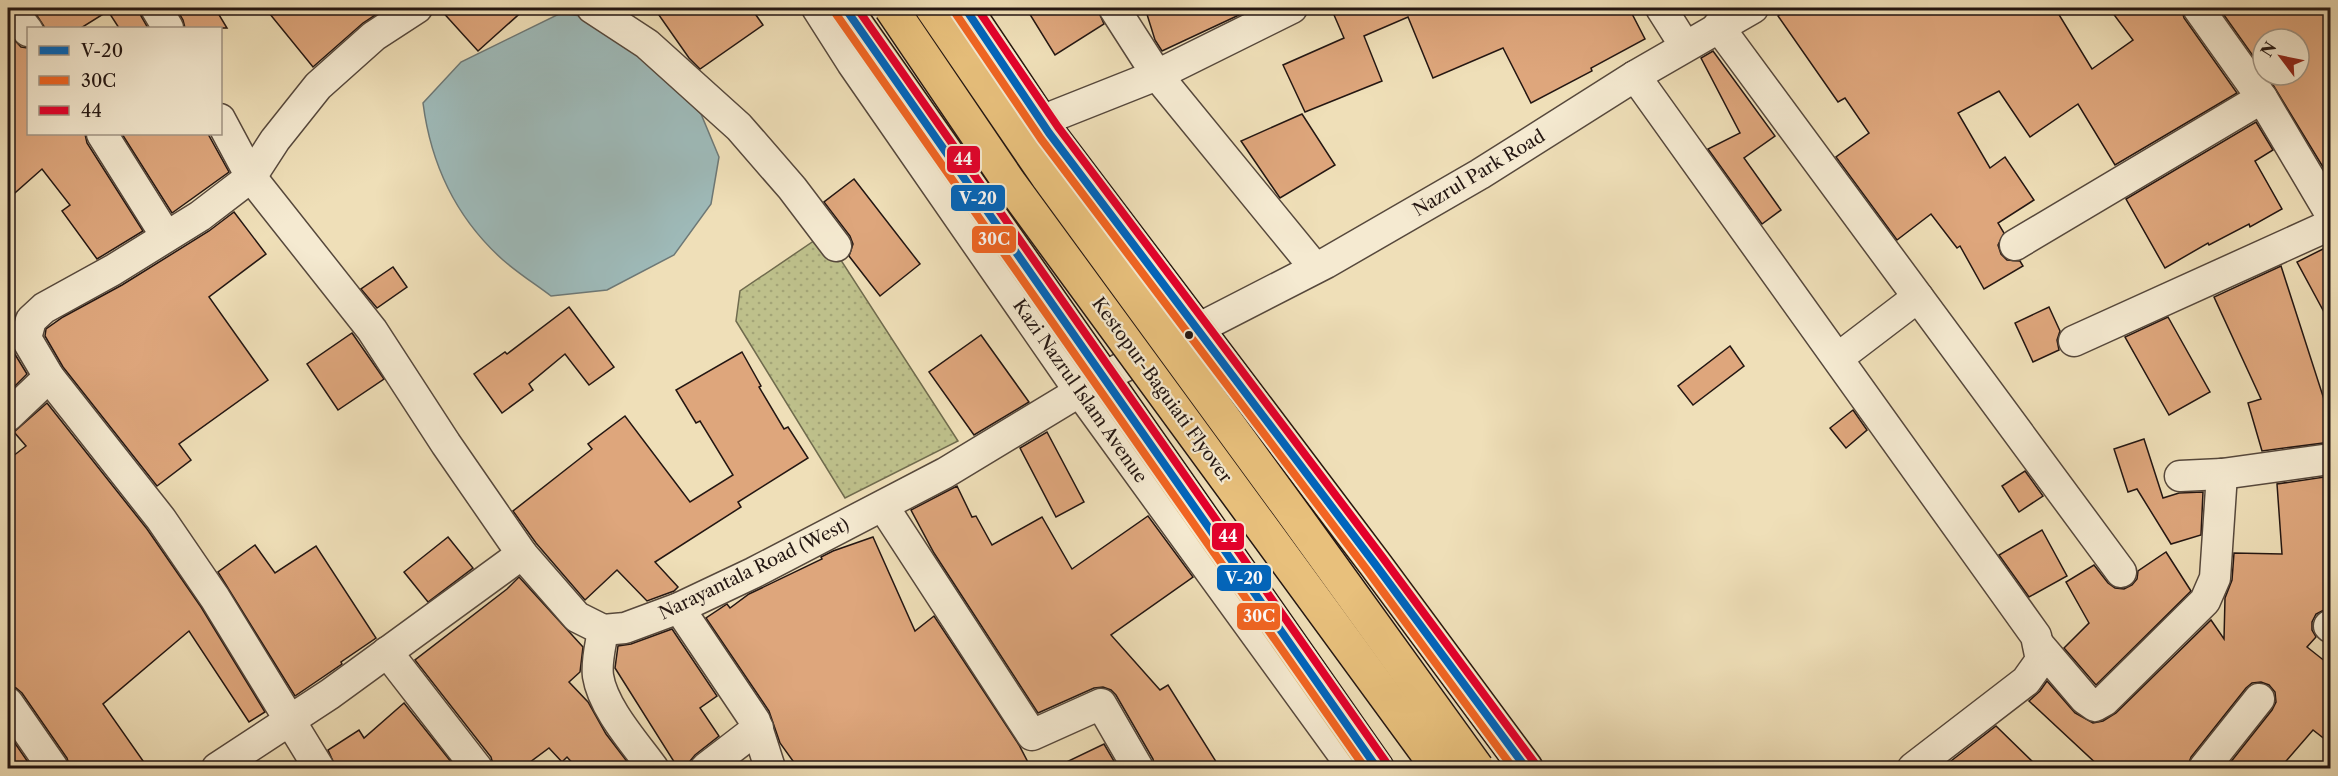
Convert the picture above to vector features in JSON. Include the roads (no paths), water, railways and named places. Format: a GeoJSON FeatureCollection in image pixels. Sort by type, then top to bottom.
{"type":"FeatureCollection","features":[{"type":"Feature","properties":{"kind":"main road","name":"Kazi Nazrul Islam Avenue"},"geometry":{"type":"LineString","coordinates":[[845,8],[1033,301],[1091,385],[1377,768]]}},
{"type":"Feature","properties":{"kind":"main road","name":"Kestopur-Baguiati Flyover"},"geometry":{"type":"LineString","coordinates":[[891,8],[1009,182],[1438,768]]}},
{"type":"Feature","properties":{"kind":"main road","name":"Kestopur-Baguiati Flyover"},"geometry":{"type":"LineString","coordinates":[[932,8],[1047,176],[1477,768]]}},
{"type":"Feature","properties":{"kind":"main road"},"geometry":{"type":"LineString","coordinates":[[964,8],[1041,121],[1526,768]]}},
{"type":"Feature","properties":{"kind":"main road"},"geometry":{"type":"LineString","coordinates":[[1033,301],[1127,235]]}},
{"type":"Feature","properties":{"kind":"street"},"geometry":{"type":"LineString","coordinates":[[10,8],[27,30]]}},
{"type":"Feature","properties":{"kind":"street"},"geometry":{"type":"LineString","coordinates":[[156,8],[167,27]]}},
{"type":"Feature","properties":{"kind":"street"},"geometry":{"type":"LineString","coordinates":[[319,768],[215,598],[161,519],[49,377],[26,338],[31,320],[44,308],[113,270],[200,216],[251,177],[275,140],[318,86],[374,36],[417,8]]}},
{"type":"Feature","properties":{"kind":"street"},"geometry":{"type":"LineString","coordinates":[[592,8],[647,44],[740,127],[837,246]]}},
{"type":"Feature","properties":{"kind":"street","name":"Kazi Nazrul Islam Avenue"},"geometry":{"type":"LineString","coordinates":[[817,8],[852,63],[1033,301]]}},
{"type":"Feature","properties":{"kind":"street"},"geometry":{"type":"LineString","coordinates":[[1114,8],[1157,75],[1315,268]]}},
{"type":"Feature","properties":{"kind":"street"},"geometry":{"type":"LineString","coordinates":[[1041,121],[1157,75],[1292,8]]}},
{"type":"Feature","properties":{"kind":"street"},"geometry":{"type":"LineString","coordinates":[[1661,8],[1686,46]]}},
{"type":"Feature","properties":{"kind":"street","name":"Nazrul Park Road"},"geometry":{"type":"LineString","coordinates":[[1091,385],[1315,268],[1480,174],[1635,76],[1754,8]]}},
{"type":"Feature","properties":{"kind":"street"},"geometry":{"type":"LineString","coordinates":[[2198,8],[2262,98],[2331,213]]}},
{"type":"Feature","properties":{"kind":"street"},"geometry":{"type":"LineString","coordinates":[[1718,27],[2121,572]]}},
{"type":"Feature","properties":{"kind":"street"},"geometry":{"type":"LineString","coordinates":[[1635,76],[2036,636],[2041,660],[2026,681],[1912,768]]}},
{"type":"Feature","properties":{"kind":"street"},"geometry":{"type":"LineString","coordinates":[[2015,245],[2262,98]]}},
{"type":"Feature","properties":{"kind":"street"},"geometry":{"type":"LineString","coordinates":[[222,123],[251,177],[372,330],[446,444],[522,554],[577,617],[603,630],[598,677],[607,701],[653,768]]}},
{"type":"Feature","properties":{"kind":"street"},"geometry":{"type":"LineString","coordinates":[[103,135],[166,237]]}},
{"type":"Feature","properties":{"kind":"street"},"geometry":{"type":"LineString","coordinates":[[2074,340],[2331,225]]}},
{"type":"Feature","properties":{"kind":"street"},"geometry":{"type":"LineString","coordinates":[[1838,358],[1918,297]]}},
{"type":"Feature","properties":{"kind":"street"},"geometry":{"type":"LineString","coordinates":[[8,416],[49,377]]}},
{"type":"Feature","properties":{"kind":"street","name":"Kazi Nazrul Islam Avenue"},"geometry":{"type":"LineString","coordinates":[[1091,385],[1353,768]]}},
{"type":"Feature","properties":{"kind":"street","name":"Narayantala Road (West)"},"geometry":{"type":"LineString","coordinates":[[603,630],[625,628],[680,608],[753,573],[945,473],[1091,385]]}},
{"type":"Feature","properties":{"kind":"street"},"geometry":{"type":"LineString","coordinates":[[2180,476],[2222,474],[2331,459]]}},
{"type":"Feature","properties":{"kind":"street"},"geometry":{"type":"LineString","coordinates":[[2039,645],[2085,699],[2095,706],[2104,701],[2205,601],[2215,578],[2222,474]]}},
{"type":"Feature","properties":{"kind":"street"},"geometry":{"type":"LineString","coordinates":[[883,506],[1032,735],[1101,704],[1138,768]]}},
{"type":"Feature","properties":{"kind":"street"},"geometry":{"type":"LineString","coordinates":[[217,768],[330,694],[522,554]]}},
{"type":"Feature","properties":{"kind":"street"},"geometry":{"type":"LineString","coordinates":[[680,608],[755,721],[770,768]]}},
{"type":"Feature","properties":{"kind":"street"},"geometry":{"type":"LineString","coordinates":[[387,652],[477,768]]}},
{"type":"Feature","properties":{"kind":"street"},"geometry":{"type":"LineString","coordinates":[[2204,768],[2259,699]]}},
{"type":"Feature","properties":{"kind":"street"},"geometry":{"type":"LineString","coordinates":[[8,703],[53,768]]}},
{"type":"Feature","properties":{"kind":"street"},"geometry":{"type":"LineString","coordinates":[[706,768],[758,728]]}},
{"type":"Feature","properties":{"kind":"water"},"geometry":{"type":"Polygon","coordinates":[[[561,13],[607,20],[701,114],[719,157],[711,204],[674,255],[607,290],[551,296],[503,260],[486,244],[459,208],[439,169],[432,148],[423,103],[461,62],[561,13]]]}}]}
